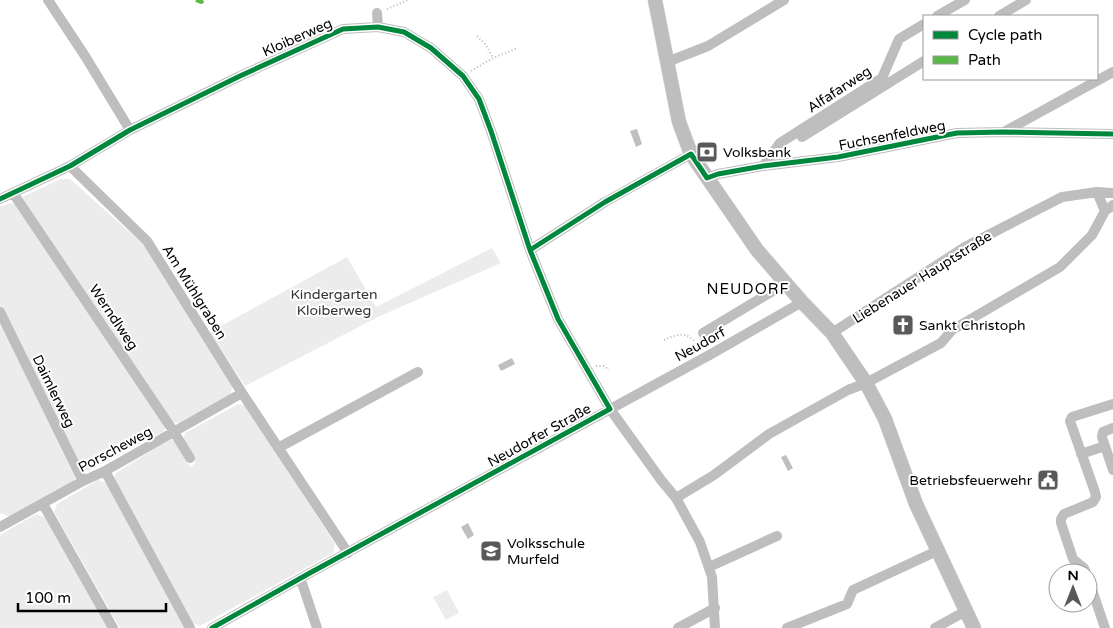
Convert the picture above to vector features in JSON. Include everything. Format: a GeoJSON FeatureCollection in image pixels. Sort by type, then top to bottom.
{"type":"FeatureCollection","features":[{"type":"Feature","properties":{"kind":"main road"},"geometry":{"type":"LineString","coordinates":[[655,0],[679,122],[692,154],[757,250],[832,333],[866,383],[885,419],[916,504],[974,628]]}},
{"type":"Feature","properties":{"kind":"street"},"geometry":{"type":"LineString","coordinates":[[48,0],[130,130]]}},
{"type":"Feature","properties":{"kind":"street"},"geometry":{"type":"LineString","coordinates":[[667,62],[708,46],[784,0]]}},
{"type":"Feature","properties":{"kind":"street"},"geometry":{"type":"LineString","coordinates":[[939,15],[965,0]]}},
{"type":"Feature","properties":{"kind":"street"},"geometry":{"type":"LineString","coordinates":[[1001,15],[1026,0]]}},
{"type":"Feature","properties":{"kind":"street"},"geometry":{"type":"LineString","coordinates":[[378,13],[378,26]]}},
{"type":"Feature","properties":{"kind":"street","name":"Alfafarweg"},"geometry":{"type":"LineString","coordinates":[[763,166],[780,143],[882,78],[899,38],[923,25]]}},
{"type":"Feature","properties":{"kind":"street","name":"Kloiberweg"},"geometry":{"type":"LineString","coordinates":[[0,199],[70,166],[130,130],[240,76],[343,29],[378,26],[404,32],[431,48],[464,76],[479,99],[530,250]]}},
{"type":"Feature","properties":{"kind":"street","name":"Alfafarweg"},"geometry":{"type":"LineString","coordinates":[[777,148],[785,147],[923,62]]}},
{"type":"Feature","properties":{"kind":"street"},"geometry":{"type":"LineString","coordinates":[[1003,132],[1113,72]]}},
{"type":"Feature","properties":{"kind":"street","name":"Fuchsenfeldweg"},"geometry":{"type":"LineString","coordinates":[[707,178],[718,174],[763,166],[838,157],[957,134],[1003,132],[1113,134]]}},
{"type":"Feature","properties":{"kind":"street"},"geometry":{"type":"LineString","coordinates":[[530,250],[605,202],[692,154]]}},
{"type":"Feature","properties":{"kind":"street","name":"Am Mühlgraben"},"geometry":{"type":"LineString","coordinates":[[70,166],[147,241],[242,393],[348,553]]}},
{"type":"Feature","properties":{"kind":"street"},"geometry":{"type":"LineString","coordinates":[[715,628],[712,577],[709,567],[700,542],[676,498],[714,475],[769,434],[848,390],[866,383],[941,343],[952,330],[1060,267],[1092,235],[1109,208],[1097,192]]}},
{"type":"Feature","properties":{"kind":"street","name":"Liebenauer Hauptstraße"},"geometry":{"type":"LineString","coordinates":[[832,333],[965,247],[1062,197],[1097,192],[1113,193]]}},
{"type":"Feature","properties":{"kind":"street","name":"Werndlweg"},"geometry":{"type":"LineString","coordinates":[[13,193],[190,458]]}},
{"type":"Feature","properties":{"kind":"street","name":"Neudorfer Straße"},"geometry":{"type":"LineString","coordinates":[[530,250],[558,319],[610,409],[660,480],[676,498]]}},
{"type":"Feature","properties":{"kind":"street"},"geometry":{"type":"LineString","coordinates":[[703,333],[786,283]]}},
{"type":"Feature","properties":{"kind":"street","name":"Neudorf"},"geometry":{"type":"LineString","coordinates":[[610,409],[802,302]]}},
{"type":"Feature","properties":{"kind":"street","name":"Daimlerweg"},"geometry":{"type":"LineString","coordinates":[[0,312],[83,481]]}},
{"type":"Feature","properties":{"kind":"street"},"geometry":{"type":"LineString","coordinates":[[278,448],[418,372]]}},
{"type":"Feature","properties":{"kind":"street","name":"Porscheweg"},"geometry":{"type":"LineString","coordinates":[[1,525],[105,471],[242,393]]}},
{"type":"Feature","properties":{"kind":"street"},"geometry":{"type":"LineString","coordinates":[[1077,563],[1072,557],[1061,519],[1068,511],[1093,502],[1096,497],[1070,419],[1113,404]]}},
{"type":"Feature","properties":{"kind":"street","name":"Neudorfer Straße"},"geometry":{"type":"LineString","coordinates":[[212,628],[610,409]]}},
{"type":"Feature","properties":{"kind":"street"},"geometry":{"type":"LineString","coordinates":[[1113,428],[1106,430],[1102,434],[1113,470]]}},
{"type":"Feature","properties":{"kind":"street"},"geometry":{"type":"LineString","coordinates":[[1081,454],[1105,446]]}},
{"type":"Feature","properties":{"kind":"street"},"geometry":{"type":"LineString","coordinates":[[105,471],[190,628]]}},
{"type":"Feature","properties":{"kind":"street"},"geometry":{"type":"LineString","coordinates":[[44,504],[114,628]]}},
{"type":"Feature","properties":{"kind":"street"},"geometry":{"type":"LineString","coordinates":[[709,567],[776,536]]}},
{"type":"Feature","properties":{"kind":"street"},"geometry":{"type":"LineString","coordinates":[[787,628],[847,604],[853,590],[937,551]]}},
{"type":"Feature","properties":{"kind":"street"},"geometry":{"type":"LineString","coordinates":[[300,579],[317,628]]}},
{"type":"Feature","properties":{"kind":"street"},"geometry":{"type":"LineString","coordinates":[[1098,607],[1105,628]]}},
{"type":"Feature","properties":{"kind":"street"},"geometry":{"type":"LineString","coordinates":[[678,628],[715,608]]}},
{"type":"Feature","properties":{"kind":"street"},"geometry":{"type":"LineString","coordinates":[[935,628],[966,611]]}},
{"type":"Feature","properties":{"kind":"path"},"geometry":{"type":"LineString","coordinates":[[378,13],[408,0]]}},
{"type":"Feature","properties":{"kind":"path"},"geometry":{"type":"LineString","coordinates":[[477,36],[486,45],[493,58]]}},
{"type":"Feature","properties":{"kind":"path"},"geometry":{"type":"LineString","coordinates":[[464,76],[493,58],[518,48]]}},
{"type":"Feature","properties":{"kind":"path"},"geometry":{"type":"LineString","coordinates":[[664,340],[678,335],[691,337],[696,341],[702,353]]}},
{"type":"Feature","properties":{"kind":"path"},"geometry":{"type":"LineString","coordinates":[[591,367],[599,365],[610,370]]}},
{"type":"Feature","properties":{"kind":"green space"},"geometry":{"type":"Polygon","coordinates":[[[61,179],[70,179],[143,244],[233,384],[230,395],[179,423],[173,422],[22,199],[24,196],[61,179]]]}},
{"type":"Feature","properties":{"kind":"green space"},"geometry":{"type":"Polygon","coordinates":[[[10,203],[16,204],[166,425],[164,431],[88,471],[80,469],[0,307],[0,207],[10,203]]]}},
{"type":"Feature","properties":{"kind":"green space","name":"Kindergarten Kloiberweg"},"geometry":{"type":"Polygon","coordinates":[[[492,248],[501,263],[380,316],[245,386],[210,332],[347,257],[376,307],[492,248]]]}},
{"type":"Feature","properties":{"kind":"green space"},"geometry":{"type":"Polygon","coordinates":[[[0,324],[76,475],[73,483],[10,517],[0,513],[0,324]]]}},
{"type":"Feature","properties":{"kind":"green space"},"geometry":{"type":"Polygon","coordinates":[[[238,404],[245,405],[335,544],[333,553],[200,626],[192,623],[114,478],[116,473],[170,439],[174,441],[190,467],[196,463],[183,440],[185,433],[238,404]]]}},
{"type":"Feature","properties":{"kind":"green space"},"geometry":{"type":"Polygon","coordinates":[[[98,480],[106,483],[185,628],[120,628],[54,512],[57,504],[98,480]]]}},
{"type":"Feature","properties":{"kind":"green space"},"geometry":{"type":"Polygon","coordinates":[[[36,514],[45,517],[107,628],[0,628],[0,535],[36,514]]]}},
{"type":"Feature","properties":{"kind":"green space"},"geometry":{"type":"Polygon","coordinates":[[[447,590],[459,613],[446,620],[433,597],[447,590]]]}},
{"type":"Feature","properties":{"kind":"shaded area"},"geometry":{"type":"Polygon","coordinates":[[[637,129],[642,144],[636,147],[630,131],[637,129]]]}},
{"type":"Feature","properties":{"kind":"shaded area"},"geometry":{"type":"Polygon","coordinates":[[[512,358],[515,364],[501,371],[498,365],[512,358]]]}},
{"type":"Feature","properties":{"kind":"shaded area"},"geometry":{"type":"Polygon","coordinates":[[[786,455],[793,468],[788,471],[781,457],[786,455]]]}},
{"type":"Feature","properties":{"kind":"shaded area"},"geometry":{"type":"Polygon","coordinates":[[[468,523],[474,535],[468,539],[461,527],[468,523]]]}},
{"type":"Feature","properties":{"kind":"marked path"},"geometry":{"type":"LineString","coordinates":[[196,0],[201,2],[205,0]]}},
{"type":"Feature","properties":{"kind":"cycle path"},"geometry":{"type":"LineString","coordinates":[[0,199],[70,166],[130,130],[240,76],[343,29],[378,27],[404,32],[431,48],[463,76],[479,99],[530,250],[558,319],[610,409],[212,628]]}},
{"type":"Feature","properties":{"kind":"cycle path"},"geometry":{"type":"LineString","coordinates":[[530,250],[605,202],[691,154],[707,178],[718,174],[763,166],[838,157],[957,133],[1113,134]]}},
{"type":"Feature","properties":{"kind":"place","name":"Volksbank"},"geometry":{"type":"Point","coordinates":[707,152]}},
{"type":"Feature","properties":{"kind":"place","name":"Sankt Christoph"},"geometry":{"type":"Point","coordinates":[903,325]}},
{"type":"Feature","properties":{"kind":"place","name":"Betriebsfeuerwehr"},"geometry":{"type":"Point","coordinates":[1048,480]}},
{"type":"Feature","properties":{"kind":"place","name":"Volksschule Murfeld"},"geometry":{"type":"Point","coordinates":[491,551]}},
{"type":"Feature","properties":{"kind":"district","name":"NEUDORF"},"geometry":{"type":"Point","coordinates":[748,289]}}]}
